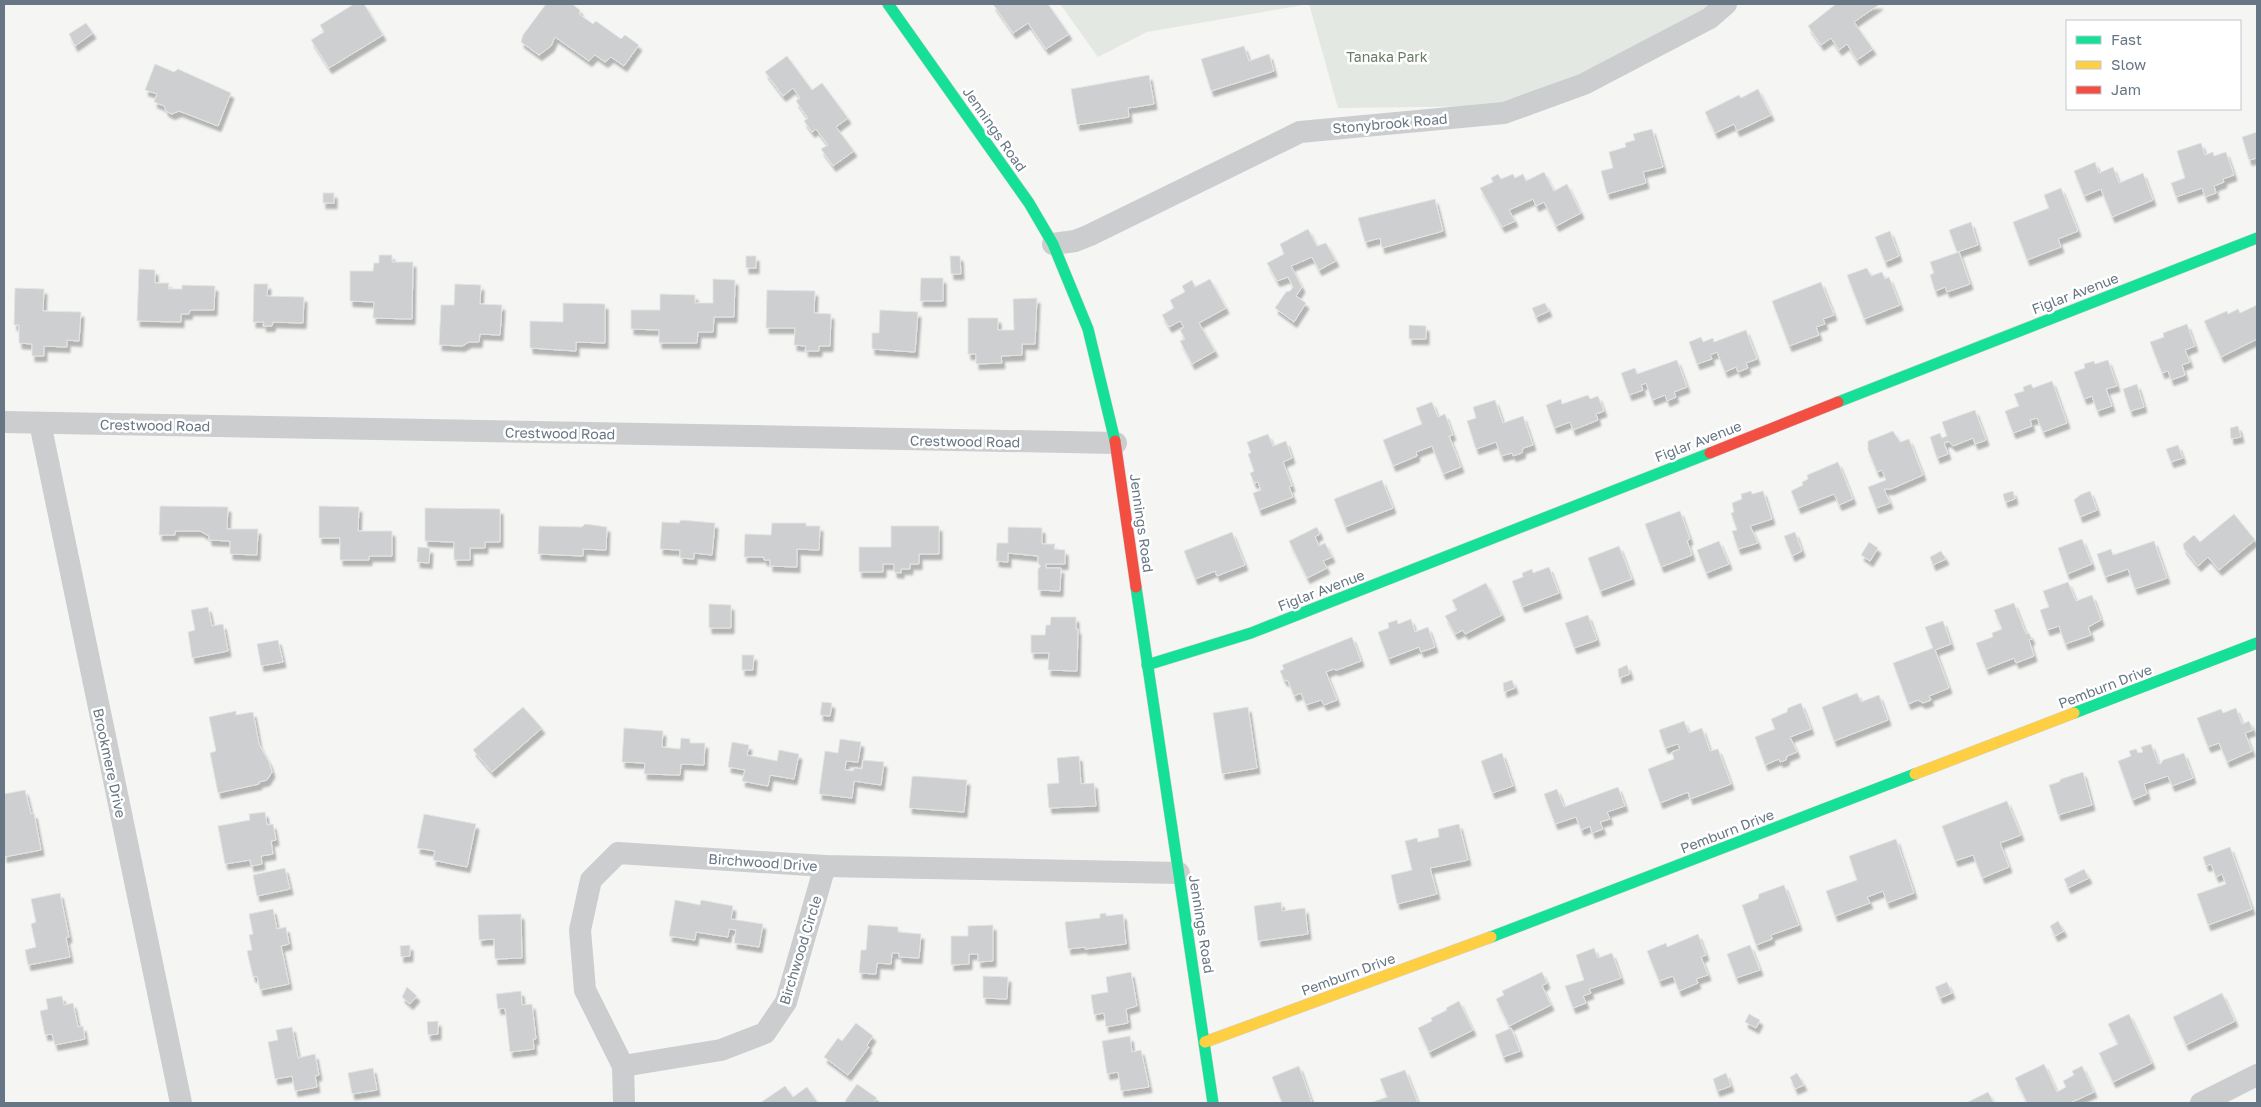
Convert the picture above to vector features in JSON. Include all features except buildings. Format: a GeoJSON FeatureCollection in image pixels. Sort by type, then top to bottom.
{"type":"FeatureCollection","features":[{"type":"Feature","properties":{"kind":"street","name":"Jennings Road"},"geometry":{"type":"LineString","coordinates":[[888,4],[1029,203],[1053,244],[1088,329],[1116,443],[1147,665],[1213,1103]]}},
{"type":"Feature","properties":{"kind":"street","name":"Stonybrook Road"},"geometry":{"type":"LineString","coordinates":[[1053,244],[1075,241],[1090,235],[1300,132],[1504,113],[1584,84],[1710,18],[1726,4]]}},
{"type":"Feature","properties":{"kind":"street","name":"Figlar Avenue"},"geometry":{"type":"LineString","coordinates":[[1147,665],[1252,633],[2257,238]]}},
{"type":"Feature","properties":{"kind":"street","name":"Crestwood Road"},"geometry":{"type":"LineString","coordinates":[[4,422],[1116,443]]}},
{"type":"Feature","properties":{"kind":"street","name":"Brookmere Drive"},"geometry":{"type":"LineString","coordinates":[[40,422],[181,1103]]}},
{"type":"Feature","properties":{"kind":"street","name":"Pemburn Drive"},"geometry":{"type":"LineString","coordinates":[[1205,1042],[1488,939],[2257,643]]}},
{"type":"Feature","properties":{"kind":"street","name":"Birchwood Drive"},"geometry":{"type":"LineString","coordinates":[[624,1103],[623,1066],[584,990],[580,930],[592,880],[618,853],[825,866],[1179,873]]}},
{"type":"Feature","properties":{"kind":"street","name":"Birchwood Circle"},"geometry":{"type":"LineString","coordinates":[[623,1066],[721,1050],[765,1033],[786,1002],[825,866]]}},
{"type":"Feature","properties":{"kind":"street"},"geometry":{"type":"LineString","coordinates":[[2201,1103],[2257,1075]]}},
{"type":"Feature","properties":{"kind":"green space"},"geometry":{"type":"Polygon","coordinates":[[[1060,4],[1309,4],[1147,32],[1098,57],[1060,4]]]}},
{"type":"Feature","properties":{"kind":"green space","name":"Tanaka Park"},"geometry":{"type":"Polygon","coordinates":[[[1309,4],[1713,4],[1582,73],[1495,106],[1338,108],[1309,4]]]}},
{"type":"Feature","properties":{"kind":"traffic: fast"},"geometry":{"type":"LineString","coordinates":[[888,4],[1029,203],[1053,244],[1088,329],[1115,441]]}},
{"type":"Feature","properties":{"kind":"traffic: fast"},"geometry":{"type":"LineString","coordinates":[[1838,402],[2257,238]]}},
{"type":"Feature","properties":{"kind":"traffic: fast"},"geometry":{"type":"LineString","coordinates":[[1147,665],[1251,633],[1710,453]]}},
{"type":"Feature","properties":{"kind":"traffic: fast"},"geometry":{"type":"LineString","coordinates":[[1136,587],[1213,1103]]}},
{"type":"Feature","properties":{"kind":"traffic: fast"},"geometry":{"type":"LineString","coordinates":[[2074,713],[2257,643]]}},
{"type":"Feature","properties":{"kind":"traffic: fast"},"geometry":{"type":"LineString","coordinates":[[1491,937],[1915,774]]}},
{"type":"Feature","properties":{"kind":"traffic: slow"},"geometry":{"type":"LineString","coordinates":[[1915,774],[2074,713]]}},
{"type":"Feature","properties":{"kind":"traffic: slow"},"geometry":{"type":"LineString","coordinates":[[1205,1042],[1491,937]]}},
{"type":"Feature","properties":{"kind":"traffic: jam"},"geometry":{"type":"LineString","coordinates":[[1710,453],[1838,402]]}},
{"type":"Feature","properties":{"kind":"traffic: jam"},"geometry":{"type":"LineString","coordinates":[[1115,441],[1136,587]]}}]}
